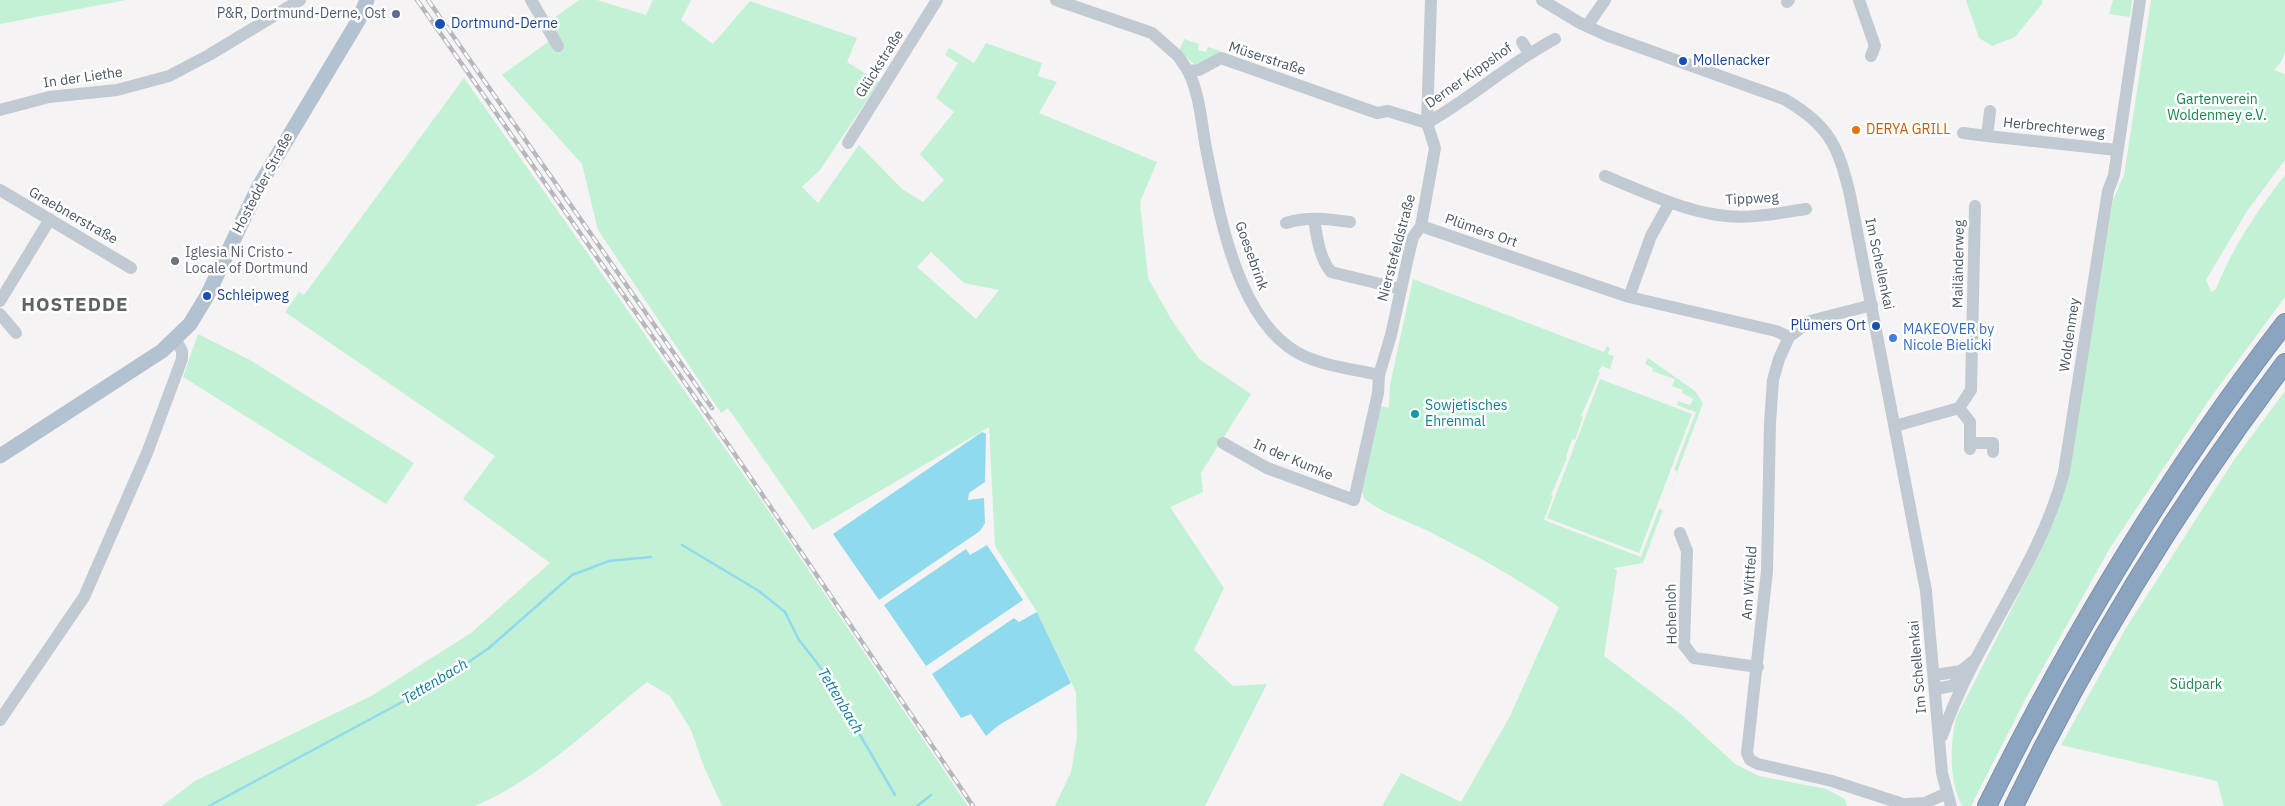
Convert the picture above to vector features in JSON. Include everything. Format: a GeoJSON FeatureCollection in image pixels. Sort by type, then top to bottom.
{"type":"FeatureCollection","features":[{"type":"Feature","properties":{"kind":"highway"},"geometry":{"type":"LineString","coordinates":[[1987,806],[2045,693],[2139,532],[2197,445],[2285,323]]}},
{"type":"Feature","properties":{"kind":"highway"},"geometry":{"type":"LineString","coordinates":[[2014,806],[2066,704],[2164,537],[2222,450],[2285,363]]}},
{"type":"Feature","properties":{"kind":"main road","name":"Hostedder Straße"},"geometry":{"type":"LineString","coordinates":[[0,456],[141,365],[176,340],[204,302],[260,186],[358,21],[367,0]]}},
{"type":"Feature","properties":{"kind":"street","name":"In der Liethe"},"geometry":{"type":"LineString","coordinates":[[0,110],[49,97],[117,90],[169,76],[209,55],[300,0]]}},
{"type":"Feature","properties":{"kind":"street"},"geometry":{"type":"LineString","coordinates":[[531,0],[558,46]]}},
{"type":"Feature","properties":{"kind":"street","name":"Glückstraße"},"geometry":{"type":"LineString","coordinates":[[848,143],[937,0]]}},
{"type":"Feature","properties":{"kind":"street"},"geometry":{"type":"LineString","coordinates":[[1056,0],[1152,33],[1178,56],[1188,71]]}},
{"type":"Feature","properties":{"kind":"street","name":"Nierstefeldstraße"},"geometry":{"type":"LineString","coordinates":[[1354,500],[1378,394],[1379,375],[1391,335],[1413,236],[1422,226],[1435,148],[1427,123],[1431,0]]}},
{"type":"Feature","properties":{"kind":"street","name":"Im Schellenkai"},"geometry":{"type":"LineString","coordinates":[[1542,0],[1587,26],[1784,99],[1815,120],[1829,134],[1845,174],[1872,305],[1926,591],[1935,675],[1942,773],[1951,806]]}},
{"type":"Feature","properties":{"kind":"street"},"geometry":{"type":"LineString","coordinates":[[1587,26],[1605,0]]}},
{"type":"Feature","properties":{"kind":"street"},"geometry":{"type":"LineString","coordinates":[[1859,0],[1875,46],[1871,56]]}},
{"type":"Feature","properties":{"kind":"street","name":"Woldenmey"},"geometry":{"type":"LineString","coordinates":[[1940,742],[1947,722],[1977,658],[2036,550],[2056,501],[2064,472],[2108,192],[2114,175],[2140,0]]}},
{"type":"Feature","properties":{"kind":"street","name":"Derner Kippshof"},"geometry":{"type":"LineString","coordinates":[[1427,123],[1529,53],[1555,39]]}},
{"type":"Feature","properties":{"kind":"street","name":"Derner Kippshof"},"geometry":{"type":"LineString","coordinates":[[1522,42],[1529,53]]}},
{"type":"Feature","properties":{"kind":"street","name":"Müserstraße"},"geometry":{"type":"LineString","coordinates":[[1188,71],[1198,70],[1220,58],[1378,114],[1388,111],[1427,123]]}},
{"type":"Feature","properties":{"kind":"street","name":"Goesebrink"},"geometry":{"type":"LineString","coordinates":[[1188,71],[1196,88],[1217,200],[1229,244],[1247,290],[1266,324],[1283,343],[1300,354],[1315,360],[1379,375]]}},
{"type":"Feature","properties":{"kind":"street","name":"Herbrechterweg"},"geometry":{"type":"LineString","coordinates":[[1987,136],[1990,111]]}},
{"type":"Feature","properties":{"kind":"street","name":"Herbrechterweg"},"geometry":{"type":"LineString","coordinates":[[1963,133],[2117,150]]}},
{"type":"Feature","properties":{"kind":"street","name":"Tippweg"},"geometry":{"type":"LineString","coordinates":[[1605,176],[1670,202],[1710,214],[1736,217],[1806,209]]}},
{"type":"Feature","properties":{"kind":"street","name":"Graebnerstraße"},"geometry":{"type":"LineString","coordinates":[[0,190],[131,268]]}},
{"type":"Feature","properties":{"kind":"street"},"geometry":{"type":"LineString","coordinates":[[1629,297],[1650,236],[1670,202]]}},
{"type":"Feature","properties":{"kind":"street","name":"Mailänderweg"},"geometry":{"type":"LineString","coordinates":[[1959,408],[1968,396],[1972,384],[1975,206]]}},
{"type":"Feature","properties":{"kind":"street"},"geometry":{"type":"LineString","coordinates":[[1314,218],[1318,244],[1325,265],[1331,272],[1401,289]]}},
{"type":"Feature","properties":{"kind":"street"},"geometry":{"type":"LineString","coordinates":[[1286,223],[1298,219],[1314,218],[1350,222]]}},
{"type":"Feature","properties":{"kind":"street"},"geometry":{"type":"LineString","coordinates":[[0,301],[50,219]]}},
{"type":"Feature","properties":{"kind":"street","name":"Plümers Ort"},"geometry":{"type":"LineString","coordinates":[[1422,226],[1629,297],[1776,331],[1789,337]]}},
{"type":"Feature","properties":{"kind":"street","name":"Am Wittfeld"},"geometry":{"type":"LineString","coordinates":[[1872,305],[1810,321],[1789,337],[1779,359],[1773,384],[1770,423],[1767,571],[1758,667],[1747,753],[1750,760],[1758,764],[1867,791],[1908,805],[1925,804],[1947,793]]}},
{"type":"Feature","properties":{"kind":"street"},"geometry":{"type":"LineString","coordinates":[[0,314],[16,333]]}},
{"type":"Feature","properties":{"kind":"street"},"geometry":{"type":"LineString","coordinates":[[0,720],[56,641],[88,590],[147,453],[182,360],[182,351],[176,340]]}},
{"type":"Feature","properties":{"kind":"street"},"geometry":{"type":"LineString","coordinates":[[1895,426],[1959,408],[1970,422],[1970,446],[1994,443],[1993,452]]}},
{"type":"Feature","properties":{"kind":"street","name":"In der Kumke"},"geometry":{"type":"LineString","coordinates":[[1222,444],[1267,468],[1354,500]]}},
{"type":"Feature","properties":{"kind":"street","name":"Hohenloh"},"geometry":{"type":"LineString","coordinates":[[1680,533],[1687,551],[1684,645],[1688,653],[1700,660],[1758,667]]}},
{"type":"Feature","properties":{"kind":"street","name":"Woldenmey"},"geometry":{"type":"LineString","coordinates":[[1935,675],[1961,671],[1977,658]]}},
{"type":"Feature","properties":{"kind":"street"},"geometry":{"type":"LineString","coordinates":[[1936,689],[1959,683],[1969,675]]}},
{"type":"Feature","properties":{"kind":"green space"},"geometry":{"type":"Polygon","coordinates":[[[0,0],[126,0],[0,24],[0,0]]]}},
{"type":"Feature","properties":{"kind":"green space"},"geometry":{"type":"Polygon","coordinates":[[[579,0],[597,0],[646,15],[653,0],[691,0],[681,20],[713,44],[750,1],[857,38],[847,62],[879,82],[820,170],[802,187],[818,203],[859,145],[902,189],[923,202],[944,180],[920,154],[954,112],[936,98],[958,63],[945,55],[949,48],[974,63],[986,43],[1042,63],[1038,76],[1057,82],[1039,113],[1157,162],[1140,202],[1148,278],[1171,319],[1199,359],[1251,394],[1201,473],[1203,492],[1170,507],[1224,588],[1194,650],[1233,686],[1267,684],[1205,806],[1055,806],[1071,772],[1077,737],[1076,692],[1037,612],[995,546],[989,427],[813,530],[728,408],[721,413],[598,230],[582,164],[502,75],[548,42],[554,18],[579,0]],[[931,252],[917,267],[976,319],[999,290],[964,283],[931,252]]]}},
{"type":"Feature","properties":{"kind":"green space"},"geometry":{"type":"Polygon","coordinates":[[[1966,0],[2042,0],[2042,4],[2015,37],[1992,46],[1979,38],[1966,0]]]}},
{"type":"Feature","properties":{"kind":"green space"},"geometry":{"type":"Polygon","coordinates":[[[2113,0],[2132,0],[2130,17],[2109,14],[2113,0]]]}},
{"type":"Feature","properties":{"kind":"green space","name":"Gartenverein Woldenmey e.V."},"geometry":{"type":"Polygon","coordinates":[[[2151,0],[2285,0],[2285,52],[2281,62],[2274,70],[2285,74],[2285,160],[2247,211],[2206,280],[2211,292],[2216,289],[2246,229],[2285,175],[2285,297],[2211,397],[2110,548],[2027,696],[1971,806],[1962,806],[1955,786],[1952,763],[1956,718],[2040,553],[2057,501],[2087,361],[2113,200],[2124,175],[2151,0]]]}},
{"type":"Feature","properties":{"kind":"green space"},"geometry":{"type":"Polygon","coordinates":[[[1184,39],[1199,44],[1198,50],[1206,52],[1208,47],[1220,51],[1218,56],[1195,65],[1179,51],[1184,39]]]}},
{"type":"Feature","properties":{"kind":"green space"},"geometry":{"type":"Polygon","coordinates":[[[464,78],[755,491],[968,806],[722,806],[704,767],[691,730],[670,696],[647,682],[566,750],[544,766],[522,781],[475,806],[162,806],[195,781],[373,695],[471,633],[550,563],[463,499],[495,456],[285,312],[299,292],[304,295],[464,78]]]}},
{"type":"Feature","properties":{"kind":"green space"},"geometry":{"type":"Polygon","coordinates":[[[1413,279],[1604,352],[1607,346],[1610,348],[1608,354],[1614,356],[1610,369],[1602,366],[1598,372],[1600,373],[1581,416],[1583,417],[1575,440],[1572,439],[1567,458],[1551,495],[1553,496],[1544,520],[1641,557],[1659,509],[1663,510],[1643,563],[1614,568],[1617,571],[1604,656],[1682,715],[1735,764],[1759,776],[1826,789],[1845,799],[1847,806],[1382,806],[1401,773],[1461,802],[1510,716],[1559,607],[1494,566],[1426,530],[1381,510],[1364,497],[1362,487],[1380,406],[1389,408],[1390,385],[1413,279]]]}},
{"type":"Feature","properties":{"kind":"green space"},"geometry":{"type":"Polygon","coordinates":[[[198,334],[250,360],[414,463],[386,504],[183,377],[198,334]]]}},
{"type":"Feature","properties":{"kind":"green space"},"geometry":{"type":"Polygon","coordinates":[[[1648,358],[1695,391],[1703,403],[1666,502],[1677,471],[1674,470],[1696,412],[1677,405],[1678,401],[1690,405],[1693,399],[1682,393],[1683,390],[1672,386],[1675,379],[1652,371],[1653,368],[1645,364],[1648,358]]]}},
{"type":"Feature","properties":{"kind":"green space"},"geometry":{"type":"Polygon","coordinates":[[[1600,379],[1692,414],[1639,553],[1547,518],[1600,379]]]}},
{"type":"Feature","properties":{"kind":"green space","name":"Südpark"},"geometry":{"type":"Polygon","coordinates":[[[2285,391],[2285,806],[2224,806],[2217,781],[2061,745],[2126,628],[2234,460],[2285,391]]]}},
{"type":"Feature","properties":{"kind":"water"},"geometry":{"type":"Polygon","coordinates":[[[982,432],[986,434],[985,482],[969,493],[968,500],[984,498],[985,523],[980,531],[879,600],[833,534],[982,432]]]}},
{"type":"Feature","properties":{"kind":"water"},"geometry":{"type":"Polygon","coordinates":[[[987,545],[1023,600],[926,666],[884,605],[966,549],[970,555],[987,545]]]}},
{"type":"Feature","properties":{"kind":"water"},"geometry":{"type":"Polygon","coordinates":[[[1037,612],[1071,683],[999,725],[986,736],[971,714],[961,718],[932,674],[1014,618],[1019,622],[1037,612]]]}},
{"type":"Feature","properties":{"kind":"waterway","name":"Tettenbach"},"geometry":{"type":"LineString","coordinates":[[682,545],[759,591],[785,612],[799,640],[821,668],[895,795]]}},
{"type":"Feature","properties":{"kind":"waterway","name":"Tettenbach"},"geometry":{"type":"LineString","coordinates":[[209,806],[441,681],[489,648],[572,575],[609,561],[651,557]]}},
{"type":"Feature","properties":{"kind":"waterway"},"geometry":{"type":"LineString","coordinates":[[917,806],[931,795]]}},
{"type":"Feature","properties":{"kind":"railway"},"geometry":{"type":"LineString","coordinates":[[417,0],[734,453],[973,806]]}},
{"type":"Feature","properties":{"kind":"railway"},"geometry":{"type":"LineString","coordinates":[[428,0],[712,408]]}},
{"type":"Feature","properties":{"kind":"place","name":"P&R, Dortmund-Derne, Ost"},"geometry":{"type":"Point","coordinates":[396,14]}},
{"type":"Feature","properties":{"kind":"place","name":"Dortmund-Derne"},"geometry":{"type":"Point","coordinates":[440,24]}},
{"type":"Feature","properties":{"kind":"place","name":"Mollenacker"},"geometry":{"type":"Point","coordinates":[1683,61]}},
{"type":"Feature","properties":{"kind":"place","name":"DERYA GRILL"},"geometry":{"type":"Point","coordinates":[1856,130]}},
{"type":"Feature","properties":{"kind":"place","name":"Iglesia Ni Cristo - Locale of Dortmund"},"geometry":{"type":"Point","coordinates":[175,261]}},
{"type":"Feature","properties":{"kind":"place","name":"Schleipweg"},"geometry":{"type":"Point","coordinates":[207,296]}},
{"type":"Feature","properties":{"kind":"place","name":"Plümers Ort"},"geometry":{"type":"Point","coordinates":[1876,326]}},
{"type":"Feature","properties":{"kind":"place","name":"MAKEOVER by Nicole Bielicki"},"geometry":{"type":"Point","coordinates":[1893,338]}},
{"type":"Feature","properties":{"kind":"place","name":"Sowjetisches Ehrenmal"},"geometry":{"type":"Point","coordinates":[1415,414]}},
{"type":"Feature","properties":{"kind":"district","name":"HOSTEDDE"},"geometry":{"type":"Point","coordinates":[75,306]}}]}
